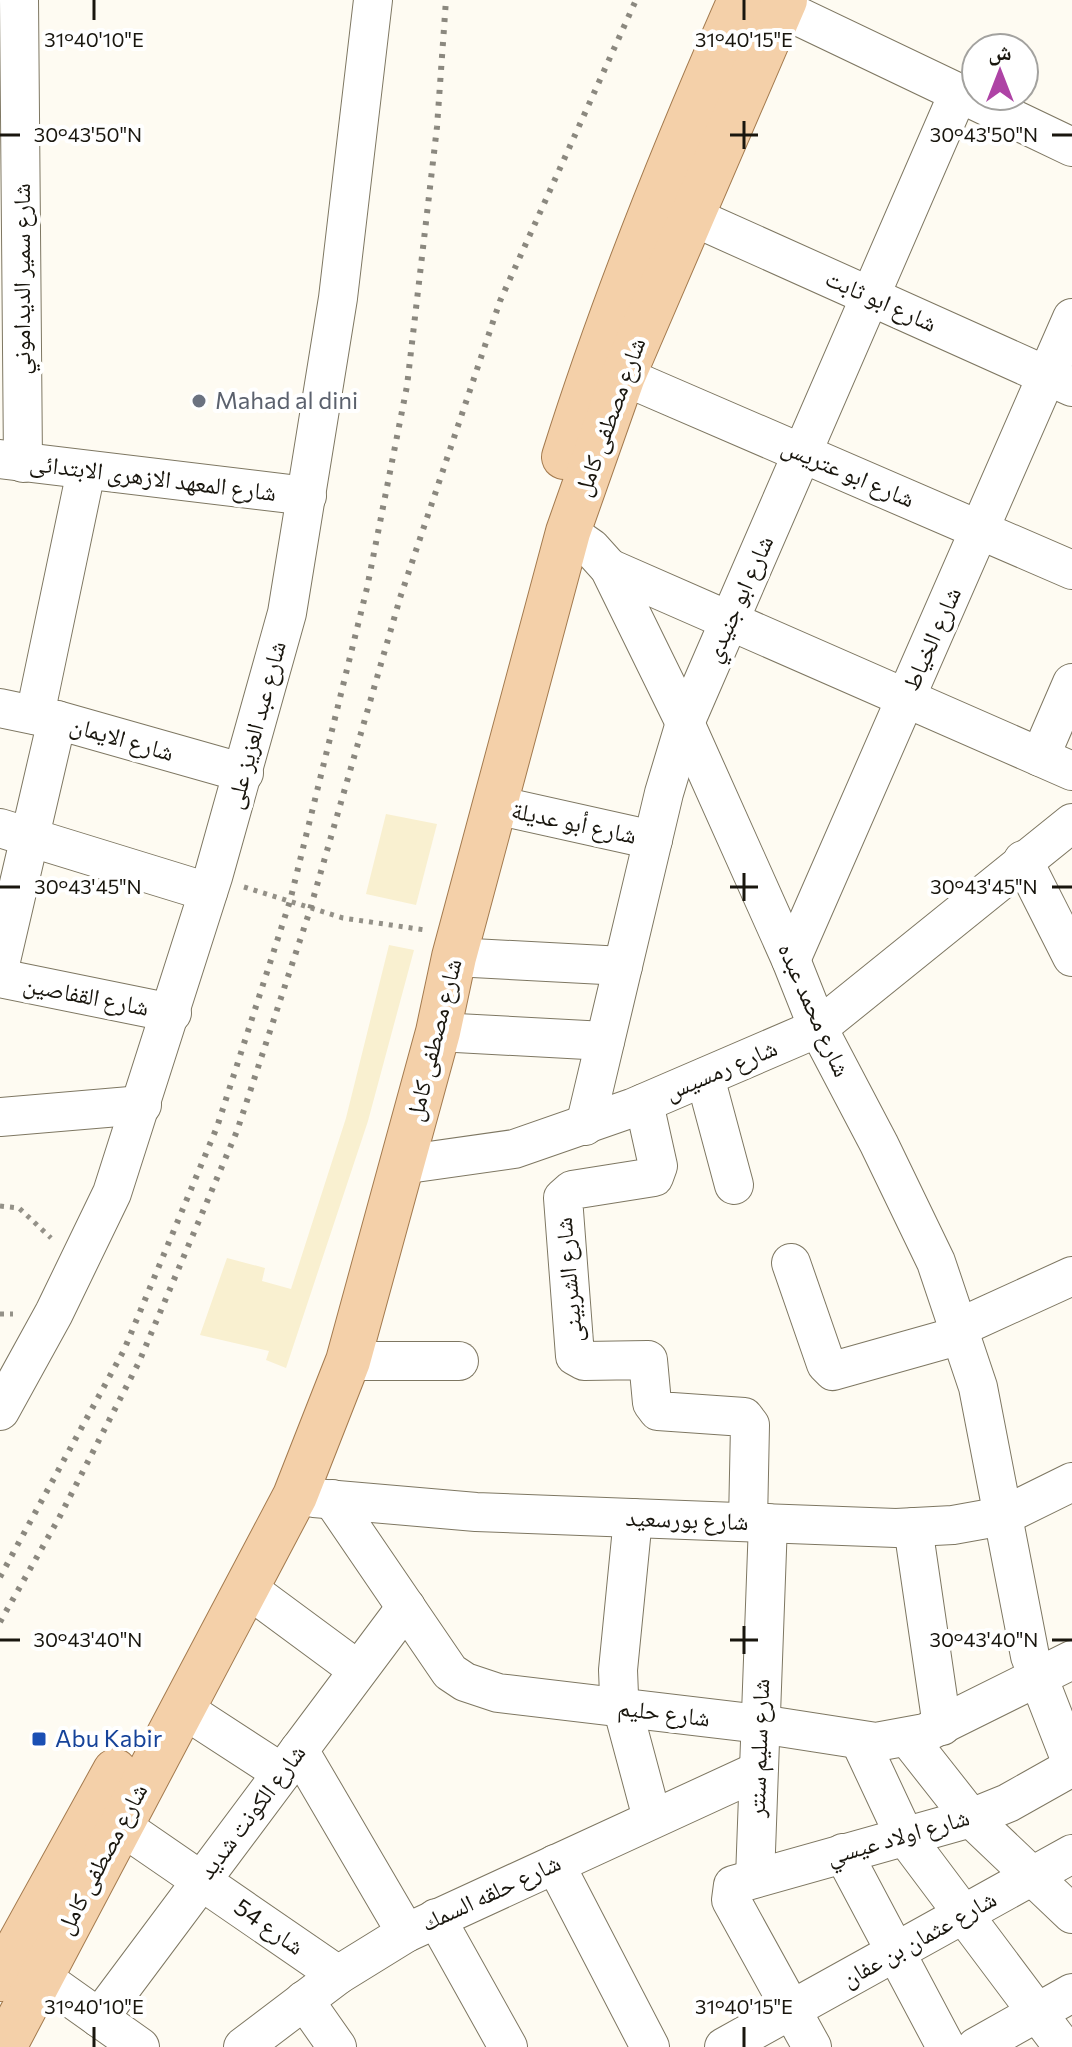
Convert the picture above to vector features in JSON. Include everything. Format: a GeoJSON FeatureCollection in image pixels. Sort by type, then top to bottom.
{"type":"FeatureCollection","features":[{"type":"Feature","properties":{"kind":"main road","name":"شارع مصطفى كامل"},"geometry":{"type":"LineString","coordinates":[[4,2047],[20,1978],[277,1477],[339,1316],[447,944],[496,805],[568,532],[623,376],[689,215],[767,2]]}},
{"type":"Feature","properties":{"kind":"main road","name":"شارع مصطفى كامل"},"geometry":{"type":"LineString","coordinates":[[20,1978],[120,1825],[247,1588],[314,1498],[438,1032],[447,944],[532,558],[598,349],[676,144],[767,2]]}},
{"type":"Feature","properties":{"kind":"street","name":"شارع سمير الديداموني"},"geometry":{"type":"LineString","coordinates":[[11,461],[10,80],[19,0]]}},
{"type":"Feature","properties":{"kind":"street","name":"شارع عبد العزيز على"},"geometry":{"type":"LineString","coordinates":[[0,1411],[112,1193],[172,1013],[244,773],[287,613],[338,298],[373,0]]}},
{"type":"Feature","properties":{"kind":"street"},"geometry":{"type":"LineString","coordinates":[[767,2],[1072,147]]}},
{"type":"Feature","properties":{"kind":"street","name":"شارع ابو جنيدي"},"geometry":{"type":"LineString","coordinates":[[585,1126],[653,840],[685,723],[958,94]]}},
{"type":"Feature","properties":{"kind":"street","name":"شارع ابو ثابت"},"geometry":{"type":"LineString","coordinates":[[689,215],[1060,382]]}},
{"type":"Feature","properties":{"kind":"street","name":"شارع الخياط"},"geometry":{"type":"LineString","coordinates":[[791,960],[980,530],[1060,382],[1072,318]]}},
{"type":"Feature","properties":{"kind":"street","name":"شارع ابو عتريس"},"geometry":{"type":"LineString","coordinates":[[623,376],[1072,570]]}},
{"type":"Feature","properties":{"kind":"street","name":"شارع المعهد الازهرى الابتدائى"},"geometry":{"type":"LineString","coordinates":[[11,461],[307,496]]}},
{"type":"Feature","properties":{"kind":"street"},"geometry":{"type":"LineString","coordinates":[[0,965],[31,715],[86,471]]}},
{"type":"Feature","properties":{"kind":"street","name":"شارع محمد عبده"},"geometry":{"type":"LineString","coordinates":[[568,532],[591,548],[609,568],[685,723],[791,960],[818,1028],[930,1249],[978,1387],[1024,1633],[1072,1766]]}},
{"type":"Feature","properties":{"kind":"street"},"geometry":{"type":"LineString","coordinates":[[609,568],[1056,764],[1072,683]]}},
{"type":"Feature","properties":{"kind":"street","name":"شارع الايمان"},"geometry":{"type":"LineString","coordinates":[[31,715],[244,773]]}},
{"type":"Feature","properties":{"kind":"street","name":"شارع أبو عديلة"},"geometry":{"type":"LineString","coordinates":[[496,805],[653,840]]}},
{"type":"Feature","properties":{"kind":"street","name":"شارع رمسيس"},"geometry":{"type":"LineString","coordinates":[[401,1165],[514,1149],[585,1126],[818,1028],[1072,823]]}},
{"type":"Feature","properties":{"kind":"street"},"geometry":{"type":"LineString","coordinates":[[15,832],[210,885]]}},
{"type":"Feature","properties":{"kind":"street"},"geometry":{"type":"LineString","coordinates":[[1023,860],[1072,957]]}},
{"type":"Feature","properties":{"kind":"street"},"geometry":{"type":"LineString","coordinates":[[447,944],[623,966]]}},
{"type":"Feature","properties":{"kind":"street","name":"شارع القفاصين"},"geometry":{"type":"LineString","coordinates":[[0,978],[172,1013]]}},
{"type":"Feature","properties":{"kind":"street"},"geometry":{"type":"LineString","coordinates":[[438,1032],[605,1041]]}},
{"type":"Feature","properties":{"kind":"street"},"geometry":{"type":"LineString","coordinates":[[705,1077],[734,1185]]}},
{"type":"Feature","properties":{"kind":"street","name":"شارع الشربينى"},"geometry":{"type":"LineString","coordinates":[[644,1103],[658,1166],[654,1177],[572,1190],[563,1198],[574,1353],[577,1359],[584,1361],[648,1360],[652,1403],[658,1411],[744,1417],[750,1425],[758,1522]]}},
{"type":"Feature","properties":{"kind":"street"},"geometry":{"type":"LineString","coordinates":[[0,1117],[142,1105]]}},
{"type":"Feature","properties":{"kind":"street"},"geometry":{"type":"LineString","coordinates":[[791,1263],[826,1364],[833,1371],[960,1332],[1072,1276]]}},
{"type":"Feature","properties":{"kind":"street"},"geometry":{"type":"LineString","coordinates":[[348,1361],[459,1361]]}},
{"type":"Feature","properties":{"kind":"street","name":"شارع بورسعيد"},"geometry":{"type":"LineString","coordinates":[[314,1498],[476,1512],[913,1527],[953,1525],[1003,1516],[1072,1482]]}},
{"type":"Feature","properties":{"kind":"street","name":"شارع حليم"},"geometry":{"type":"LineString","coordinates":[[314,1498],[406,1607],[450,1672],[465,1682],[498,1693],[760,1724],[860,1741],[925,1732],[1072,1660]]}},
{"type":"Feature","properties":{"kind":"street"},"geometry":{"type":"LineString","coordinates":[[633,1518],[618,1670],[621,1708],[652,1818]]}},
{"type":"Feature","properties":{"kind":"street","name":"شارع سليم سنتر"},"geometry":{"type":"LineString","coordinates":[[743,1889],[758,1771],[760,1724],[758,1522]]}},
{"type":"Feature","properties":{"kind":"street"},"geometry":{"type":"LineString","coordinates":[[913,1527],[925,1732],[971,1818],[1072,1914]]}},
{"type":"Feature","properties":{"kind":"street"},"geometry":{"type":"LineString","coordinates":[[247,1588],[358,1670]]}},
{"type":"Feature","properties":{"kind":"street","name":"شارع الكونت شديد"},"geometry":{"type":"LineString","coordinates":[[99,2018],[406,1607]]}},
{"type":"Feature","properties":{"kind":"street"},"geometry":{"type":"LineString","coordinates":[[182,1708],[291,1762],[421,1926],[508,2047]]}},
{"type":"Feature","properties":{"kind":"street"},"geometry":{"type":"LineString","coordinates":[[860,1741],[904,1835],[1063,2047]]}},
{"type":"Feature","properties":{"kind":"street","name":"شارع اولاد عيسي"},"geometry":{"type":"LineString","coordinates":[[743,1889],[843,1853],[971,1818],[1008,1803],[1072,1766]]}},
{"type":"Feature","properties":{"kind":"street","name":"شارع حلقه السمك"},"geometry":{"type":"LineString","coordinates":[[243,2047],[338,1975],[421,1926],[758,1771]]}},
{"type":"Feature","properties":{"kind":"street","name":"شارع 54"},"geometry":{"type":"LineString","coordinates":[[120,1825],[338,1975]]}},
{"type":"Feature","properties":{"kind":"street"},"geometry":{"type":"LineString","coordinates":[[843,1853],[946,2047]]}},
{"type":"Feature","properties":{"kind":"street","name":"شارع عثمان بن عفان"},"geometry":{"type":"LineString","coordinates":[[724,2047],[1072,1854]]}},
{"type":"Feature","properties":{"kind":"street"},"geometry":{"type":"LineString","coordinates":[[555,1864],[634,2041]]}},
{"type":"Feature","properties":{"kind":"street"},"geometry":{"type":"LineString","coordinates":[[743,1889],[791,2009],[812,2047]]}},
{"type":"Feature","properties":{"kind":"street"},"geometry":{"type":"LineString","coordinates":[[20,1978],[99,2018],[140,2047]]}},
{"type":"Feature","properties":{"kind":"street"},"geometry":{"type":"LineString","coordinates":[[976,2047],[1072,1993]]}},
{"type":"Feature","properties":{"kind":"street"},"geometry":{"type":"LineString","coordinates":[[304,2000],[337,2047]]}},
{"type":"Feature","properties":{"kind":"path"},"geometry":{"type":"LineString","coordinates":[[210,885],[447,944]]}},
{"type":"Feature","properties":{"kind":"path"},"geometry":{"type":"LineString","coordinates":[[0,1206],[19,1208],[78,1262]]}},
{"type":"Feature","properties":{"kind":"shaded area"},"geometry":{"type":"Polygon","coordinates":[[[386,814],[437,824],[416,905],[366,894],[386,814]]]}},
{"type":"Feature","properties":{"kind":"shaded area"},"geometry":{"type":"Polygon","coordinates":[[[389,945],[414,950],[368,1121],[286,1368],[266,1360],[269,1351],[200,1335],[227,1258],[265,1268],[262,1281],[291,1289],[346,1118],[389,945]]]}},
{"type":"Feature","properties":{"kind":"railway"},"geometry":{"type":"LineString","coordinates":[[0,1577],[124,1350],[217,1127],[290,901],[367,588],[407,386],[437,127],[446,0]]}},
{"type":"Feature","properties":{"kind":"railway"},"geometry":{"type":"LineString","coordinates":[[0,1622],[59,1518],[139,1362],[237,1131],[309,913],[400,598],[500,301],[636,0]]}},
{"type":"Feature","properties":{"kind":"place","name":"Mahad al dini"},"geometry":{"type":"Point","coordinates":[199,401]}},
{"type":"Feature","properties":{"kind":"place","name":"Abu Kabir"},"geometry":{"type":"Point","coordinates":[39,1739]}}]}
